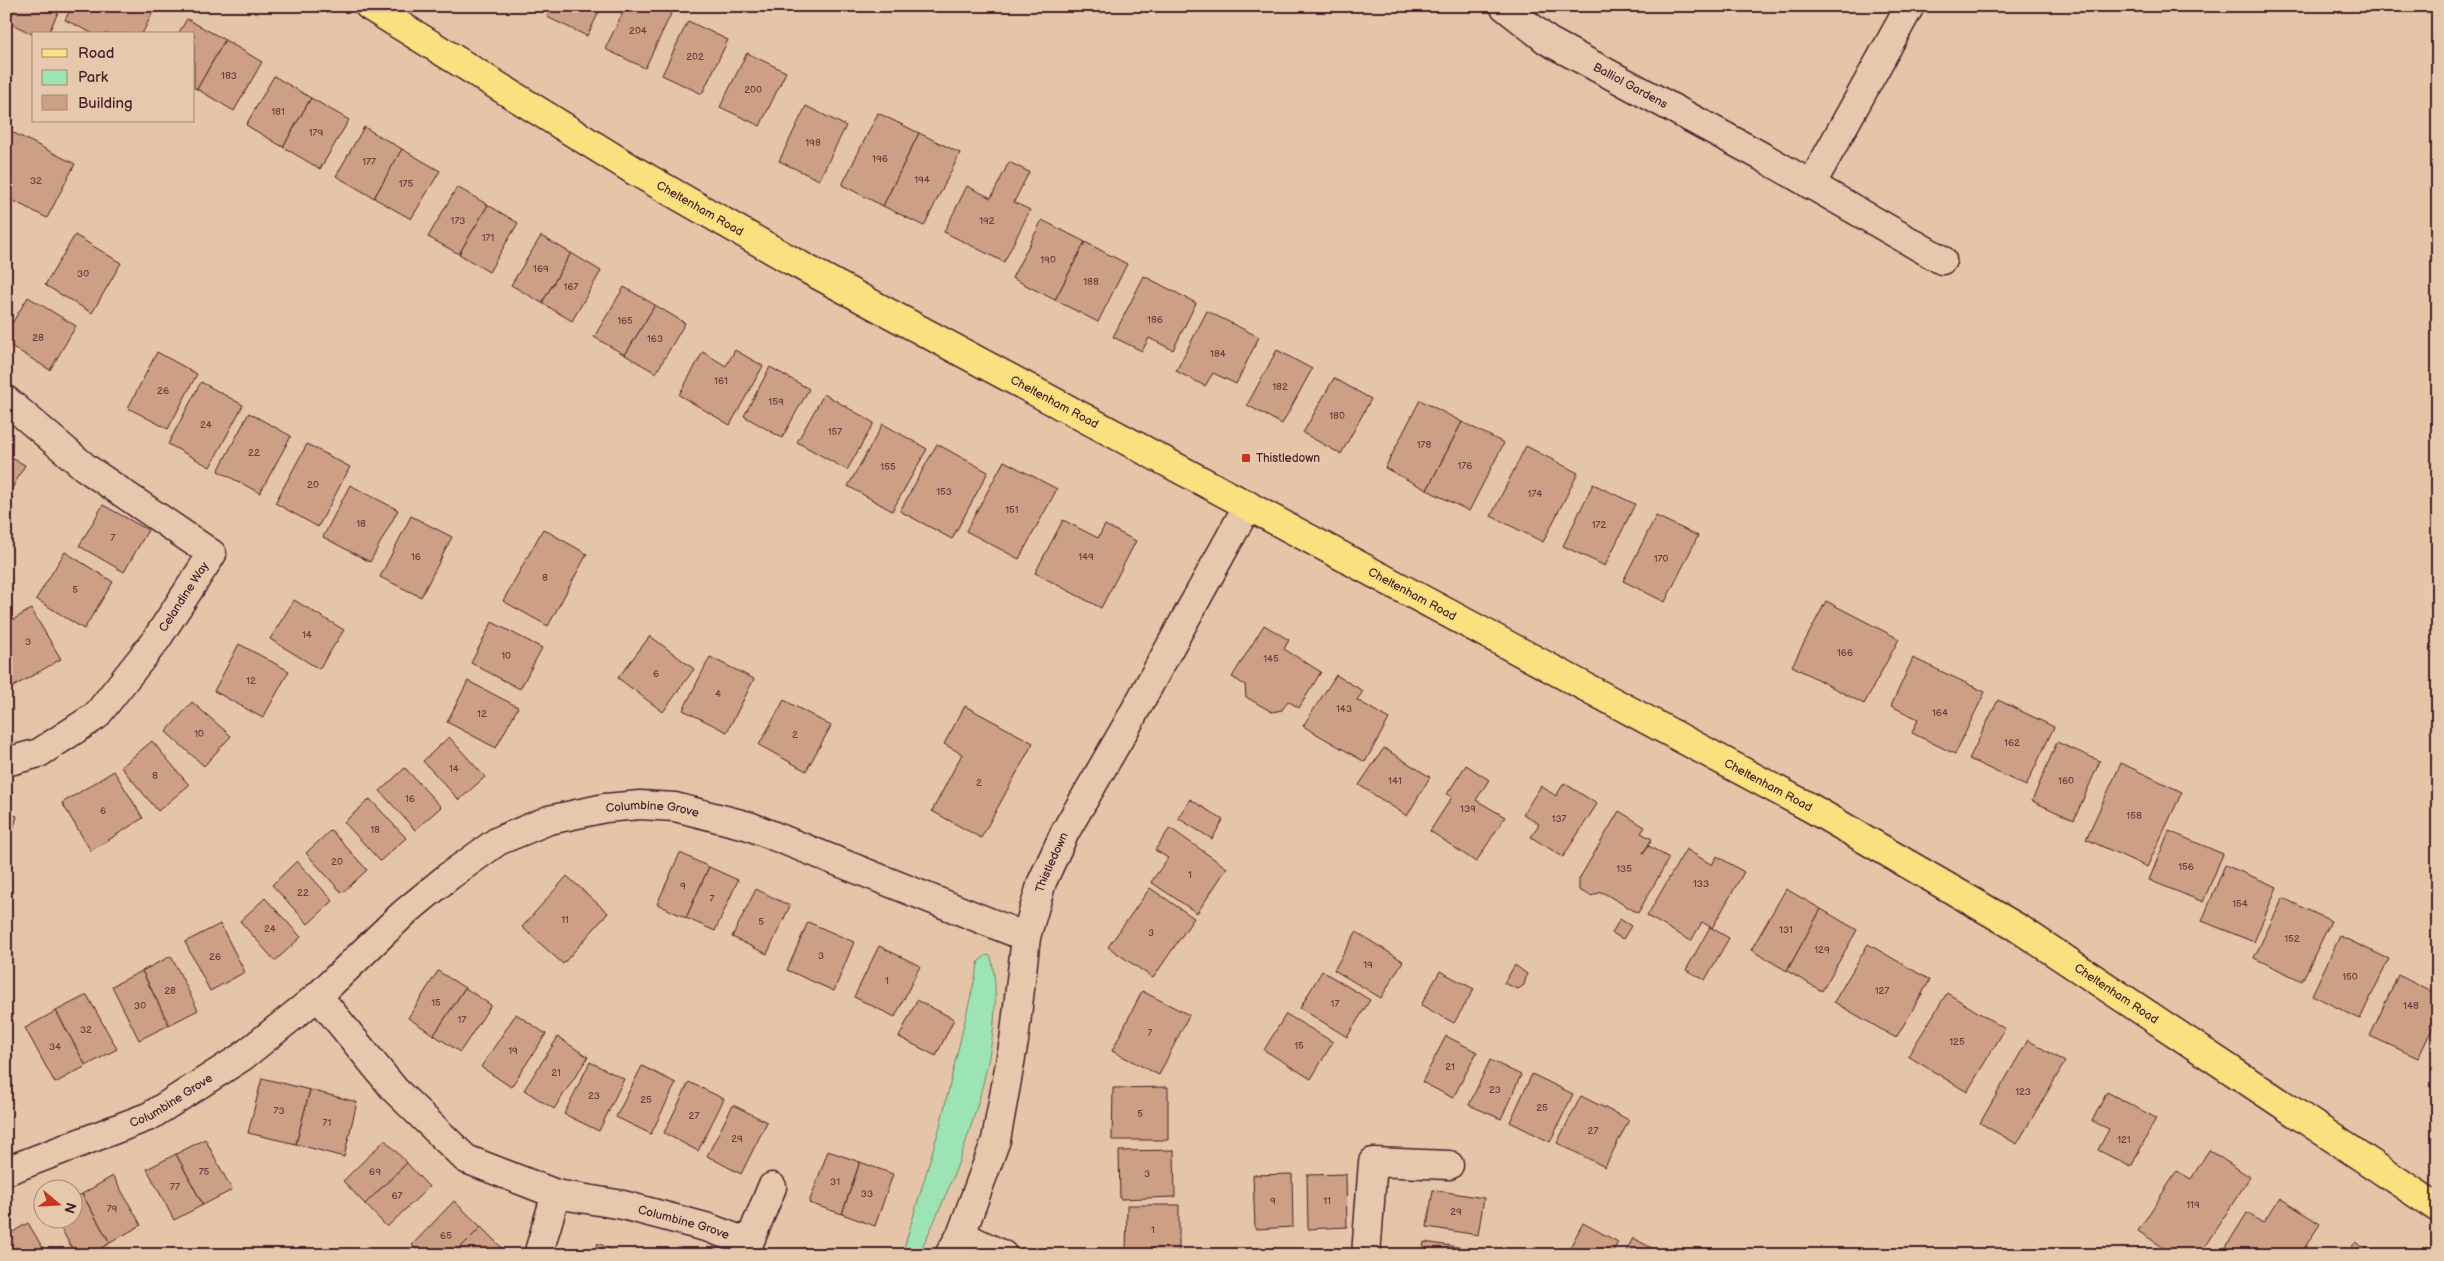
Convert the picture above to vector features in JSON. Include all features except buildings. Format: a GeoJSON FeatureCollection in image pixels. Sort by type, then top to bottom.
{"type":"FeatureCollection","features":[{"type":"Feature","properties":{"kind":"main road","name":"Cheltenham Road"},"geometry":{"type":"LineString","coordinates":[[369,6],[635,171],[784,257],[1811,808],[2018,928],[2438,1208]]}},
{"type":"Feature","properties":{"kind":"street","name":"Balliol Gardens"},"geometry":{"type":"LineString","coordinates":[[1504,6],[1548,41],[1763,157],[1942,260]]}},
{"type":"Feature","properties":{"kind":"street"},"geometry":{"type":"LineString","coordinates":[[1811,185],[1910,6]]}},
{"type":"Feature","properties":{"kind":"street","name":"Celandine Way"},"geometry":{"type":"LineString","coordinates":[[6,400],[86,468],[212,554],[156,640],[96,716],[39,753],[6,762]]}},
{"type":"Feature","properties":{"kind":"street","name":"Thistledown"},"geometry":{"type":"LineString","coordinates":[[955,1245],[996,1140],[1014,1041],[1026,937],[1042,882],[1065,832],[1126,727],[1248,505]]}},
{"type":"Feature","properties":{"kind":"street","name":"Columbine Grove"},"geometry":{"type":"LineString","coordinates":[[6,1171],[150,1116],[242,1057],[318,996],[403,914],[449,876],[498,841],[549,820],[605,808],[631,805],[675,807],[749,826],[1026,937]]}},
{"type":"Feature","properties":{"kind":"street","name":"Columbine Grove"},"geometry":{"type":"LineString","coordinates":[[318,996],[395,1090],[466,1159],[556,1194],[623,1205],[709,1228],[749,1243],[772,1187]]}},
{"type":"Feature","properties":{"kind":"street"},"geometry":{"type":"LineString","coordinates":[[1366,1255],[1373,1162],[1449,1165]]}},
{"type":"Feature","properties":{"kind":"street"},"geometry":{"type":"LineString","coordinates":[[538,1255],[556,1194]]}},
{"type":"Feature","properties":{"kind":"street"},"geometry":{"type":"LineString","coordinates":[[955,1245],[1003,1255]]}},
{"type":"Feature","properties":{"kind":"green space"},"geometry":{"type":"Polygon","coordinates":[[[987,955],[991,957],[995,990],[993,1028],[987,1068],[976,1109],[948,1189],[918,1255],[902,1255],[940,1126],[979,961],[987,955]]]}},
{"type":"Feature","properties":{"kind":"place","name":"Thistledown"},"geometry":{"type":"Point","coordinates":[1246,458]}}]}
